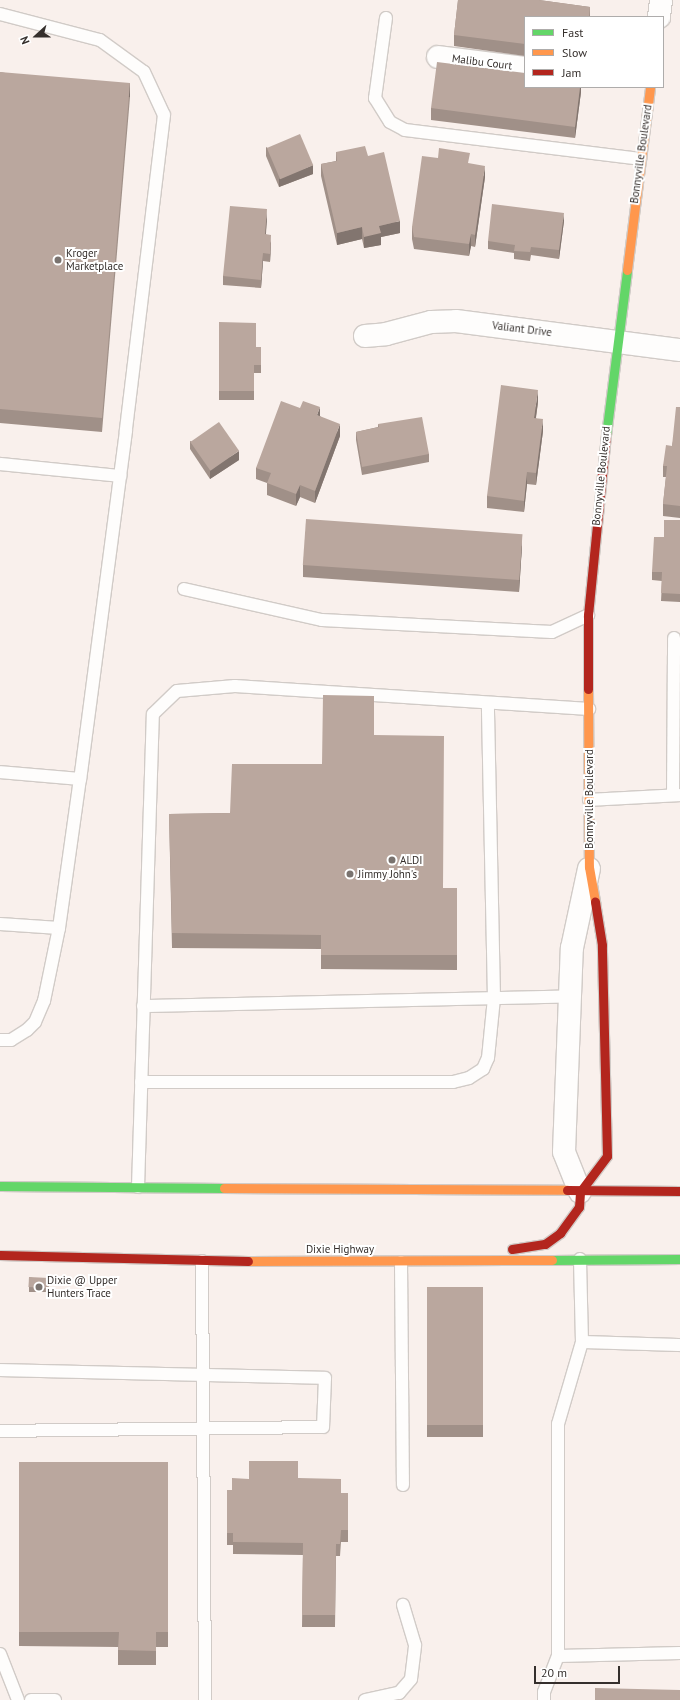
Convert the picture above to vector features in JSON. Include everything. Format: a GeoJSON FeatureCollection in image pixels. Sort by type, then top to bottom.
{"type":"FeatureCollection","features":[{"type":"Feature","properties":{"kind":"main road","name":"Bonnyville Boulevard"},"geometry":{"type":"LineString","coordinates":[[580,1192],[606,1156],[602,945],[589,867],[588,615],[599,491],[616,342],[650,88]]}},
{"type":"Feature","properties":{"kind":"main road"},"geometry":{"type":"LineString","coordinates":[[0,1186],[580,1192],[680,1191]]}},
{"type":"Feature","properties":{"kind":"main road"},"geometry":{"type":"LineString","coordinates":[[434,1262],[545,1244],[560,1233],[579,1207],[580,1192]]}},
{"type":"Feature","properties":{"kind":"main road","name":"Dixie Highway"},"geometry":{"type":"LineString","coordinates":[[0,1255],[202,1261],[434,1262],[580,1259],[680,1259]]}},
{"type":"Feature","properties":{"kind":"street"},"geometry":{"type":"LineString","coordinates":[[659,16],[661,0]]}},
{"type":"Feature","properties":{"kind":"street","name":"Malibu Court"},"geometry":{"type":"LineString","coordinates":[[438,57],[524,68]]}},
{"type":"Feature","properties":{"kind":"street","name":"Valiant Drive"},"geometry":{"type":"LineString","coordinates":[[365,336],[386,334],[431,322],[456,321],[680,350]]}},
{"type":"Feature","properties":{"kind":"street","name":"Bonnyville Boulevard"},"geometry":{"type":"LineString","coordinates":[[580,1192],[564,1152],[572,948],[589,867]]}},
{"type":"Feature","properties":{"kind":"lane"},"geometry":{"type":"LineString","coordinates":[[0,14],[100,40],[144,72],[164,115],[120,476],[59,928],[40,1013],[31,1026],[20,1036],[11,1040],[0,1040]]}},
{"type":"Feature","properties":{"kind":"lane"},"geometry":{"type":"LineString","coordinates":[[386,18],[375,98],[390,122],[404,130],[640,159]]}},
{"type":"Feature","properties":{"kind":"lane"},"geometry":{"type":"LineString","coordinates":[[0,464],[120,476]]}},
{"type":"Feature","properties":{"kind":"lane"},"geometry":{"type":"LineString","coordinates":[[184,590],[322,620],[552,632],[588,615]]}},
{"type":"Feature","properties":{"kind":"lane"},"geometry":{"type":"LineString","coordinates":[[589,800],[677,795],[674,638]]}},
{"type":"Feature","properties":{"kind":"lane"},"geometry":{"type":"LineString","coordinates":[[138,1187],[153,714],[177,691],[235,686],[589,709]]}},
{"type":"Feature","properties":{"kind":"lane"},"geometry":{"type":"LineString","coordinates":[[141,1082],[453,1082],[469,1078],[483,1069],[488,1058],[494,998],[488,703]]}},
{"type":"Feature","properties":{"kind":"lane"},"geometry":{"type":"LineString","coordinates":[[0,772],[80,779]]}},
{"type":"Feature","properties":{"kind":"lane"},"geometry":{"type":"LineString","coordinates":[[0,924],[59,928]]}},
{"type":"Feature","properties":{"kind":"lane"},"geometry":{"type":"LineString","coordinates":[[143,1006],[571,996]]}},
{"type":"Feature","properties":{"kind":"lane"},"geometry":{"type":"LineString","coordinates":[[544,1700],[544,1692],[558,1656],[558,1424],[582,1342],[580,1259]]}},
{"type":"Feature","properties":{"kind":"lane"},"geometry":{"type":"LineString","coordinates":[[202,1261],[205,1700]]}},
{"type":"Feature","properties":{"kind":"lane"},"geometry":{"type":"LineString","coordinates":[[401,1262],[403,1485]]}},
{"type":"Feature","properties":{"kind":"lane"},"geometry":{"type":"LineString","coordinates":[[582,1342],[680,1345]]}},
{"type":"Feature","properties":{"kind":"lane"},"geometry":{"type":"LineString","coordinates":[[0,1370],[325,1378],[323,1427],[203,1429],[46,1428],[0,1431]]}},
{"type":"Feature","properties":{"kind":"lane"},"geometry":{"type":"LineString","coordinates":[[365,1700],[399,1693],[411,1679],[415,1645],[403,1605]]}},
{"type":"Feature","properties":{"kind":"lane"},"geometry":{"type":"LineString","coordinates":[[558,1656],[680,1653]]}},
{"type":"Feature","properties":{"kind":"lane"},"geometry":{"type":"LineString","coordinates":[[0,1654],[18,1700]]}},
{"type":"Feature","properties":{"kind":"lane"},"geometry":{"type":"LineString","coordinates":[[31,1700],[55,1700]]}},
{"type":"Feature","properties":{"kind":"building"},"geometry":{"type":"Polygon","coordinates":[[[458,0],[539,0],[590,7],[589,16],[524,16],[524,44],[454,35],[458,0]]]}},
{"type":"Feature","properties":{"kind":"building"},"geometry":{"type":"Polygon","coordinates":[[[437,62],[524,73],[524,88],[580,88],[575,127],[431,108],[437,62]]]}},
{"type":"Feature","properties":{"kind":"building","name":"Kroger Marketplace"},"geometry":{"type":"Polygon","coordinates":[[[0,72],[130,83],[102,418],[0,409],[0,72]]]}},
{"type":"Feature","properties":{"kind":"building"},"geometry":{"type":"Polygon","coordinates":[[[300,134],[313,165],[280,179],[267,148],[300,134]]]}},
{"type":"Feature","properties":{"kind":"building"},"geometry":{"type":"Polygon","coordinates":[[[365,146],[368,156],[384,152],[400,221],[379,226],[381,233],[364,237],[362,227],[337,233],[321,164],[337,161],[336,152],[365,146]]]}},
{"type":"Feature","properties":{"kind":"building"},"geometry":{"type":"Polygon","coordinates":[[[439,148],[470,153],[468,163],[485,166],[475,235],[471,234],[469,244],[414,237],[412,227],[422,156],[438,158],[439,148]]]}},
{"type":"Feature","properties":{"kind":"building"},"geometry":{"type":"Polygon","coordinates":[[[492,204],[564,213],[559,250],[531,247],[530,252],[514,251],[515,245],[488,241],[492,204]]]}},
{"type":"Feature","properties":{"kind":"building"},"geometry":{"type":"Polygon","coordinates":[[[230,206],[267,209],[265,234],[271,235],[270,254],[263,253],[261,280],[223,276],[230,206]]]}},
{"type":"Feature","properties":{"kind":"building"},"geometry":{"type":"Polygon","coordinates":[[[219,322],[256,323],[256,347],[261,347],[261,365],[254,365],[254,391],[219,391],[219,322]]]}},
{"type":"Feature","properties":{"kind":"building"},"geometry":{"type":"Polygon","coordinates":[[[501,385],[538,390],[534,418],[543,419],[536,473],[527,472],[524,501],[487,496],[501,385]]]}},
{"type":"Feature","properties":{"kind":"building"},"geometry":{"type":"Polygon","coordinates":[[[281,401],[300,408],[303,401],[320,407],[317,415],[340,424],[315,491],[300,485],[296,494],[267,483],[271,473],[256,468],[281,401]]]}},
{"type":"Feature","properties":{"kind":"building"},"geometry":{"type":"Polygon","coordinates":[[[676,407],[680,407],[680,506],[663,504],[667,466],[663,466],[666,445],[672,446],[676,407]]]}},
{"type":"Feature","properties":{"kind":"building"},"geometry":{"type":"Polygon","coordinates":[[[422,417],[429,454],[362,467],[356,432],[379,427],[378,424],[422,417]]]}},
{"type":"Feature","properties":{"kind":"building"},"geometry":{"type":"Polygon","coordinates":[[[219,422],[239,451],[210,471],[190,442],[219,422]]]}},
{"type":"Feature","properties":{"kind":"building"},"geometry":{"type":"Polygon","coordinates":[[[306,519],[522,534],[519,580],[303,565],[306,519]]]}},
{"type":"Feature","properties":{"kind":"building"},"geometry":{"type":"Polygon","coordinates":[[[664,520],[680,520],[680,594],[661,593],[662,572],[652,572],[654,537],[664,537],[664,520]]]}},
{"type":"Feature","properties":{"kind":"building"},"geometry":{"type":"Polygon","coordinates":[[[323,695],[374,696],[374,735],[444,736],[443,888],[457,888],[457,955],[321,955],[321,935],[172,933],[169,814],[230,813],[232,764],[322,764],[323,695]]]}},
{"type":"Feature","properties":{"kind":"building"},"geometry":{"type":"Polygon","coordinates":[[[29,1277],[49,1278],[48,1288],[28,1287],[29,1277]]]}},
{"type":"Feature","properties":{"kind":"building"},"geometry":{"type":"Polygon","coordinates":[[[427,1287],[483,1287],[483,1425],[427,1425],[427,1287]]]}},
{"type":"Feature","properties":{"kind":"building"},"geometry":{"type":"Polygon","coordinates":[[[249,1461],[298,1461],[298,1478],[341,1479],[341,1493],[348,1493],[348,1530],[341,1530],[340,1544],[336,1544],[335,1615],[302,1615],[303,1543],[233,1542],[233,1533],[227,1533],[227,1490],[232,1490],[232,1478],[249,1479],[249,1461]]]}},
{"type":"Feature","properties":{"kind":"building"},"geometry":{"type":"Polygon","coordinates":[[[19,1462],[168,1462],[168,1632],[156,1632],[156,1651],[118,1650],[119,1632],[19,1632],[19,1462]]]}},
{"type":"Feature","properties":{"kind":"building"},"geometry":{"type":"Polygon","coordinates":[[[595,1688],[680,1690],[680,1700],[595,1700],[595,1688]]]}},
{"type":"Feature","properties":{"kind":"traffic: fast"},"geometry":{"type":"LineString","coordinates":[[606,435],[627,270]]}},
{"type":"Feature","properties":{"kind":"traffic: fast"},"geometry":{"type":"LineString","coordinates":[[0,1186],[224,1188]]}},
{"type":"Feature","properties":{"kind":"traffic: fast"},"geometry":{"type":"LineString","coordinates":[[552,1260],[680,1259]]}},
{"type":"Feature","properties":{"kind":"traffic: slow"},"geometry":{"type":"LineString","coordinates":[[627,270],[650,88]]}},
{"type":"Feature","properties":{"kind":"traffic: slow"},"geometry":{"type":"LineString","coordinates":[[588,689],[589,867],[595,902]]}},
{"type":"Feature","properties":{"kind":"traffic: slow"},"geometry":{"type":"LineString","coordinates":[[224,1188],[567,1190]]}},
{"type":"Feature","properties":{"kind":"traffic: slow"},"geometry":{"type":"LineString","coordinates":[[248,1261],[552,1260]]}},
{"type":"Feature","properties":{"kind":"traffic: jam"},"geometry":{"type":"LineString","coordinates":[[588,689],[588,615],[606,435]]}},
{"type":"Feature","properties":{"kind":"traffic: jam"},"geometry":{"type":"LineString","coordinates":[[580,1192],[607,1156],[602,945],[595,902]]}},
{"type":"Feature","properties":{"kind":"traffic: jam"},"geometry":{"type":"LineString","coordinates":[[567,1190],[680,1191]]}},
{"type":"Feature","properties":{"kind":"traffic: jam"},"geometry":{"type":"LineString","coordinates":[[512,1249],[545,1244],[560,1233],[579,1207],[580,1192]]}},
{"type":"Feature","properties":{"kind":"traffic: jam"},"geometry":{"type":"LineString","coordinates":[[0,1255],[248,1261]]}},
{"type":"Feature","properties":{"kind":"place","name":"Kroger Marketplace"},"geometry":{"type":"Point","coordinates":[58,260]}},
{"type":"Feature","properties":{"kind":"place","name":"ALDI"},"geometry":{"type":"Point","coordinates":[392,860]}},
{"type":"Feature","properties":{"kind":"place","name":"Jimmy John's"},"geometry":{"type":"Point","coordinates":[350,874]}},
{"type":"Feature","properties":{"kind":"place","name":"Dixie @ Upper Hunters Trace"},"geometry":{"type":"Point","coordinates":[39,1287]}}]}
